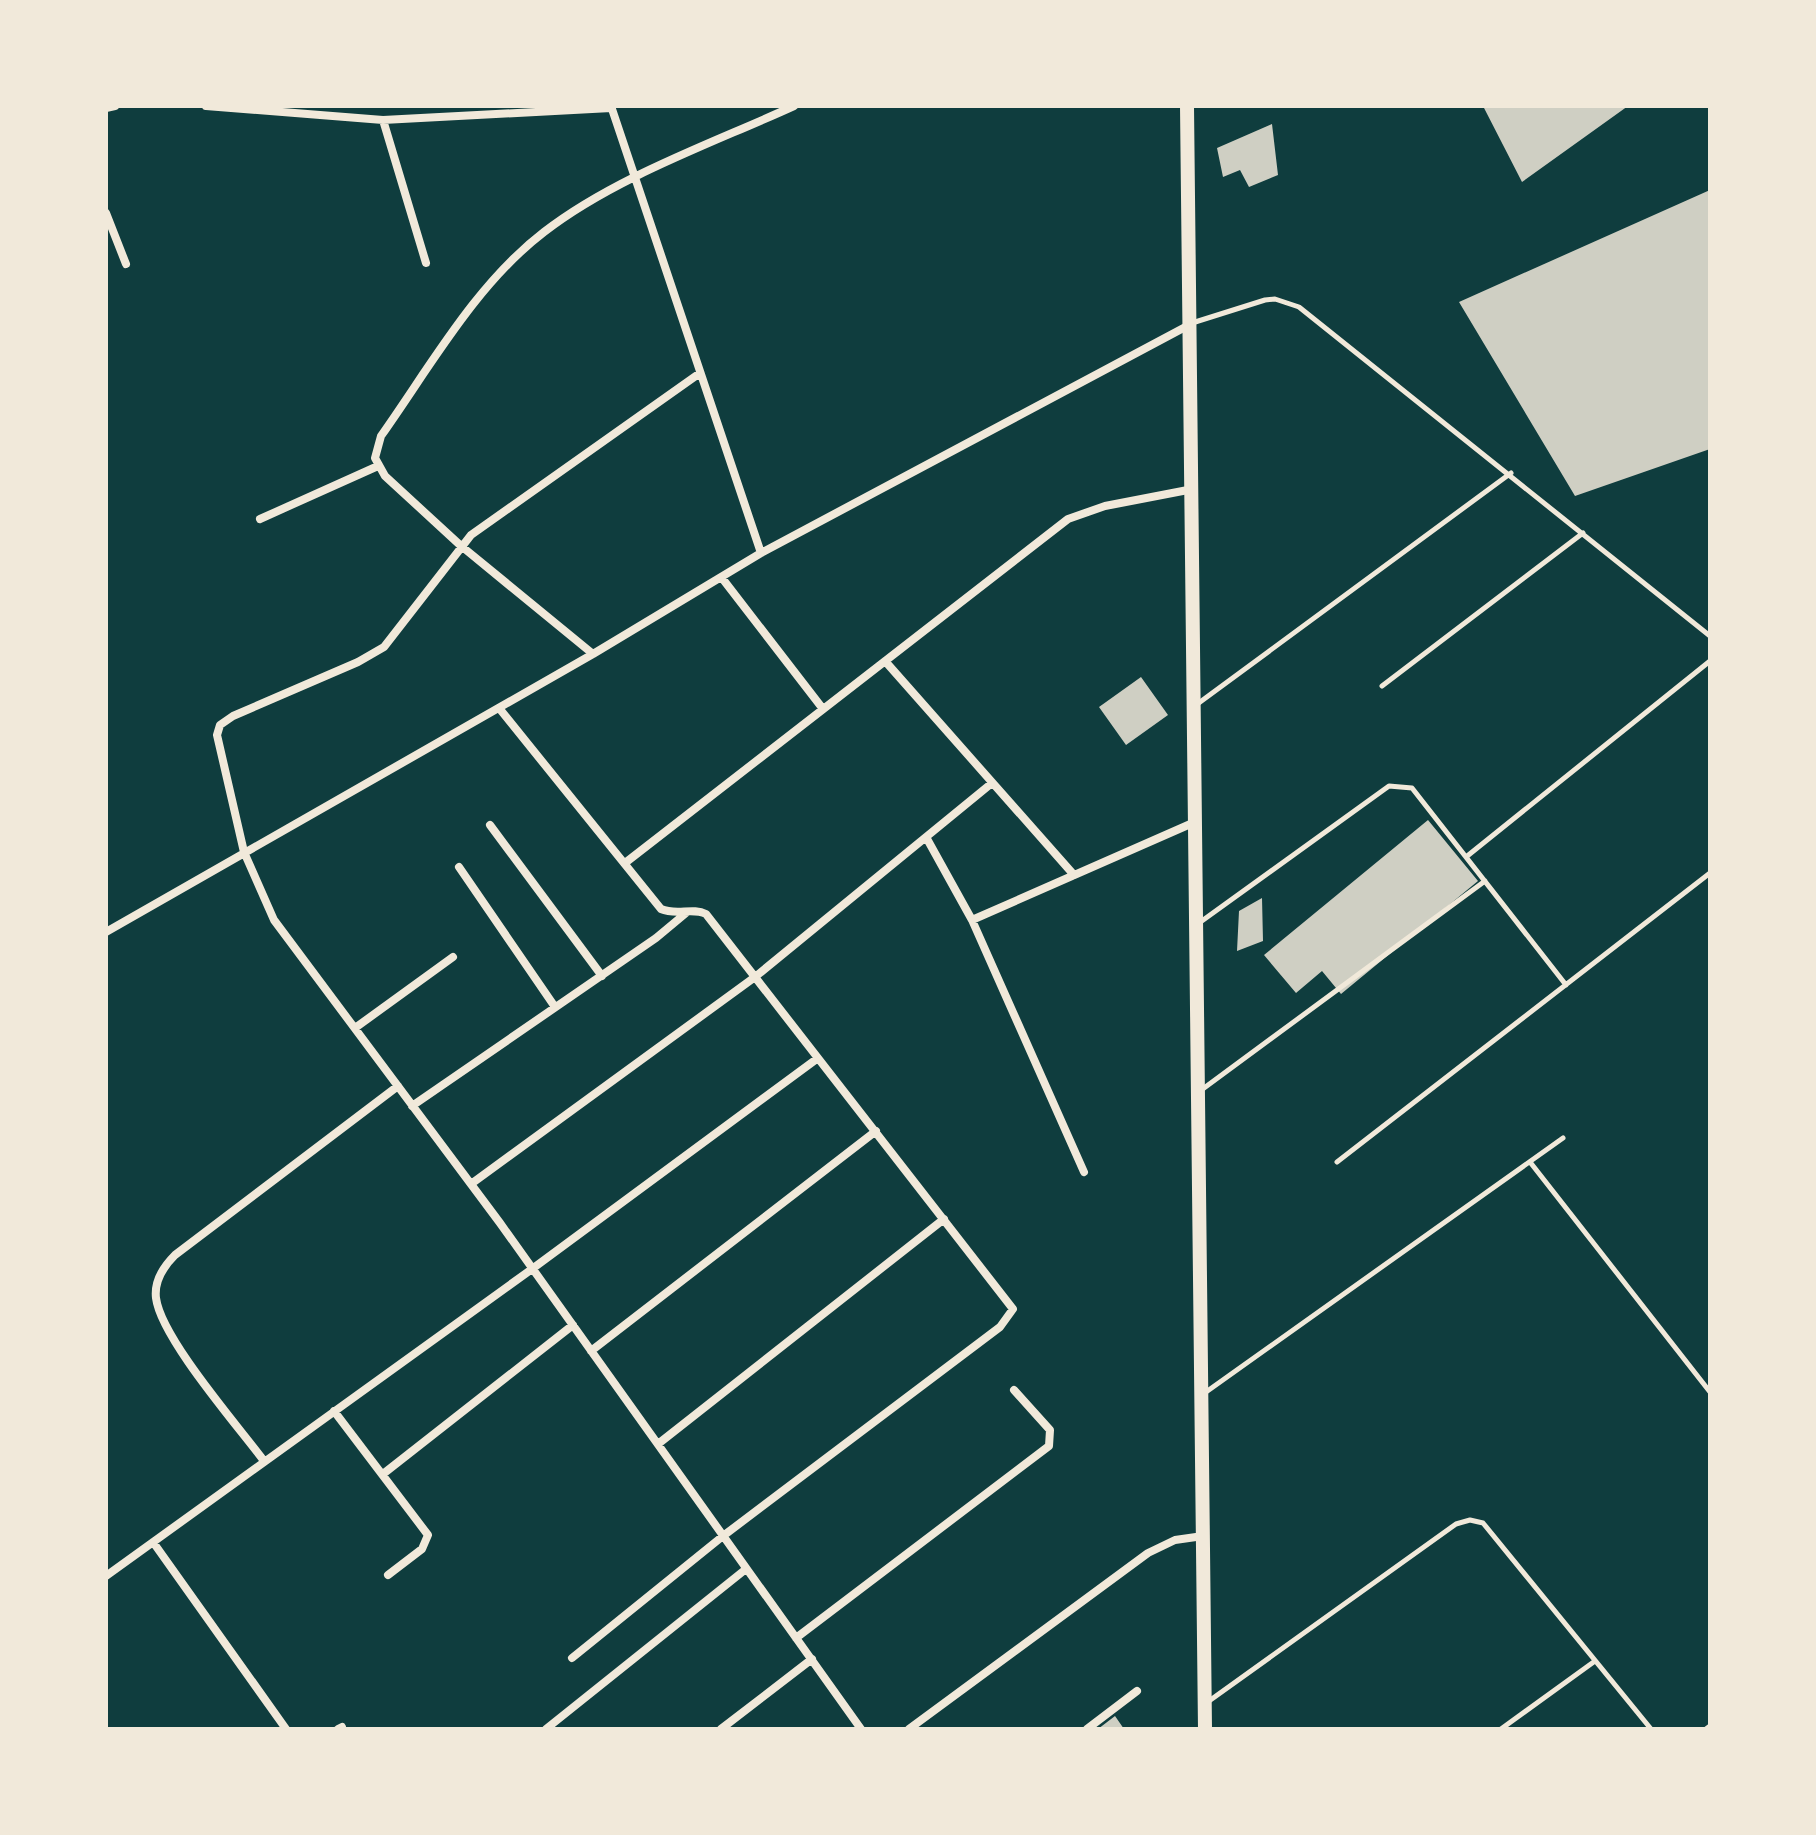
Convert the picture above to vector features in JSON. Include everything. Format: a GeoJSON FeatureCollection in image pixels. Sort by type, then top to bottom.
{"type":"FeatureCollection","features":[{"type":"Feature","properties":{"kind":"street"},"geometry":{"type":"LineString","coordinates":[[106,108],[115,106]]}},
{"type":"Feature","properties":{"kind":"street"},"geometry":{"type":"LineString","coordinates":[[206,106],[383,120],[611,107],[761,553]]}},
{"type":"Feature","properties":{"kind":"street"},"geometry":{"type":"LineString","coordinates":[[593,654],[460,545],[378,466],[375,458],[381,436],[499,275],[544,232],[636,178],[794,106]]}},
{"type":"Feature","properties":{"kind":"street"},"geometry":{"type":"LineString","coordinates":[[1187,106],[1205,1729]]}},
{"type":"Feature","properties":{"kind":"street"},"geometry":{"type":"LineString","coordinates":[[383,120],[426,263]]}},
{"type":"Feature","properties":{"kind":"street"},"geometry":{"type":"LineString","coordinates":[[106,213],[126,264]]}},
{"type":"Feature","properties":{"kind":"street"},"geometry":{"type":"LineString","coordinates":[[106,932],[593,654],[761,553],[1191,324]]}},
{"type":"Feature","properties":{"kind":"street"},"geometry":{"type":"LineString","coordinates":[[700,373],[460,545],[384,647],[220,725],[217,735],[244,852],[266,907],[471,1184],[861,1729]]}},
{"type":"Feature","properties":{"kind":"street"},"geometry":{"type":"LineString","coordinates":[[260,519],[378,466]]}},
{"type":"Feature","properties":{"kind":"street"},"geometry":{"type":"LineString","coordinates":[[625,863],[1068,519],[1105,506],[1193,489]]}},
{"type":"Feature","properties":{"kind":"street"},"geometry":{"type":"LineString","coordinates":[[722,578],[823,709]]}},
{"type":"Feature","properties":{"kind":"street"},"geometry":{"type":"LineString","coordinates":[[885,661],[1074,875]]}},
{"type":"Feature","properties":{"kind":"street"},"geometry":{"type":"LineString","coordinates":[[499,708],[661,909],[673,914],[698,910],[706,914],[1010,1303],[1012,1314],[723,1536],[572,1658]]}},
{"type":"Feature","properties":{"kind":"street"},"geometry":{"type":"LineString","coordinates":[[471,1184],[755,977],[992,783]]}},
{"type":"Feature","properties":{"kind":"street"},"geometry":{"type":"LineString","coordinates":[[972,920],[1196,821]]}},
{"type":"Feature","properties":{"kind":"street"},"geometry":{"type":"LineString","coordinates":[[490,825],[602,976]]}},
{"type":"Feature","properties":{"kind":"street"},"geometry":{"type":"LineString","coordinates":[[926,837],[972,920],[1084,1172]]}},
{"type":"Feature","properties":{"kind":"street"},"geometry":{"type":"LineString","coordinates":[[459,867],[555,1007]]}},
{"type":"Feature","properties":{"kind":"street"},"geometry":{"type":"LineString","coordinates":[[412,1106],[602,976],[686,913]]}},
{"type":"Feature","properties":{"kind":"street"},"geometry":{"type":"LineString","coordinates":[[355,1028],[453,957]]}},
{"type":"Feature","properties":{"kind":"street"},"geometry":{"type":"LineString","coordinates":[[106,1576],[818,1058]]}},
{"type":"Feature","properties":{"kind":"street"},"geometry":{"type":"LineString","coordinates":[[264,1461],[172,1335],[156,1298],[157,1281],[175,1255],[398,1086]]}},
{"type":"Feature","properties":{"kind":"street"},"geometry":{"type":"LineString","coordinates":[[591,1351],[876,1131]]}},
{"type":"Feature","properties":{"kind":"street"},"geometry":{"type":"LineString","coordinates":[[658,1444],[944,1219]]}},
{"type":"Feature","properties":{"kind":"street"},"geometry":{"type":"LineString","coordinates":[[383,1474],[573,1325]]}},
{"type":"Feature","properties":{"kind":"street"},"geometry":{"type":"LineString","coordinates":[[796,1638],[1049,1446],[1050,1430],[1014,1390]]}},
{"type":"Feature","properties":{"kind":"street"},"geometry":{"type":"LineString","coordinates":[[334,1411],[426,1530],[429,1539],[388,1575]]}},
{"type":"Feature","properties":{"kind":"street"},"geometry":{"type":"LineString","coordinates":[[909,1729],[1148,1553],[1175,1540],[1203,1536]]}},
{"type":"Feature","properties":{"kind":"street"},"geometry":{"type":"LineString","coordinates":[[153,1542],[286,1729]]}},
{"type":"Feature","properties":{"kind":"street"},"geometry":{"type":"LineString","coordinates":[[546,1729],[746,1569]]}},
{"type":"Feature","properties":{"kind":"street"},"geometry":{"type":"LineString","coordinates":[[721,1729],[812,1659]]}},
{"type":"Feature","properties":{"kind":"street"},"geometry":{"type":"LineString","coordinates":[[1087,1729],[1137,1691]]}},
{"type":"Feature","properties":{"kind":"lane"},"geometry":{"type":"LineString","coordinates":[[1191,324],[1265,300],[1275,299],[1299,307],[1511,473],[1710,636]]}},
{"type":"Feature","properties":{"kind":"lane"},"geometry":{"type":"LineString","coordinates":[[1195,706],[1511,473]]}},
{"type":"Feature","properties":{"kind":"lane"},"geometry":{"type":"LineString","coordinates":[[1382,686],[1583,533]]}},
{"type":"Feature","properties":{"kind":"lane"},"geometry":{"type":"LineString","coordinates":[[1466,857],[1710,661]]}},
{"type":"Feature","properties":{"kind":"lane"},"geometry":{"type":"LineString","coordinates":[[1198,923],[1389,786],[1412,788],[1566,985]]}},
{"type":"Feature","properties":{"kind":"lane"},"geometry":{"type":"LineString","coordinates":[[1337,1162],[1710,873]]}},
{"type":"Feature","properties":{"kind":"lane"},"geometry":{"type":"LineString","coordinates":[[1199,1092],[1485,881]]}},
{"type":"Feature","properties":{"kind":"lane"},"geometry":{"type":"LineString","coordinates":[[1202,1395],[1563,1138]]}},
{"type":"Feature","properties":{"kind":"lane"},"geometry":{"type":"LineString","coordinates":[[1530,1162],[1710,1392]]}},
{"type":"Feature","properties":{"kind":"lane"},"geometry":{"type":"LineString","coordinates":[[1205,1703],[1456,1524],[1470,1520],[1483,1523],[1651,1729]]}},
{"type":"Feature","properties":{"kind":"lane"},"geometry":{"type":"LineString","coordinates":[[1501,1729],[1595,1661]]}},
{"type":"Feature","properties":{"kind":"building"},"geometry":{"type":"Polygon","coordinates":[[[1483,106],[1628,106],[1522,182],[1483,106]]]}},
{"type":"Feature","properties":{"kind":"building"},"geometry":{"type":"Polygon","coordinates":[[[1272,124],[1278,175],[1249,187],[1240,170],[1223,177],[1217,148],[1272,124]]]}},
{"type":"Feature","properties":{"kind":"building"},"geometry":{"type":"Polygon","coordinates":[[[1710,190],[1710,449],[1575,496],[1459,302],[1710,190]]]}},
{"type":"Feature","properties":{"kind":"building"},"geometry":{"type":"Polygon","coordinates":[[[1141,677],[1168,715],[1126,745],[1099,707],[1141,677]]]}},
{"type":"Feature","properties":{"kind":"building"},"geometry":{"type":"Polygon","coordinates":[[[1428,820],[1478,881],[1341,994],[1322,971],[1296,993],[1264,955],[1428,820]]]}},
{"type":"Feature","properties":{"kind":"building"},"geometry":{"type":"Polygon","coordinates":[[[1262,898],[1263,941],[1237,951],[1239,911],[1262,898]]]}},
{"type":"Feature","properties":{"kind":"building"},"geometry":{"type":"Polygon","coordinates":[[[1115,1716],[1124,1729],[1098,1729],[1115,1716]]]}}]}
